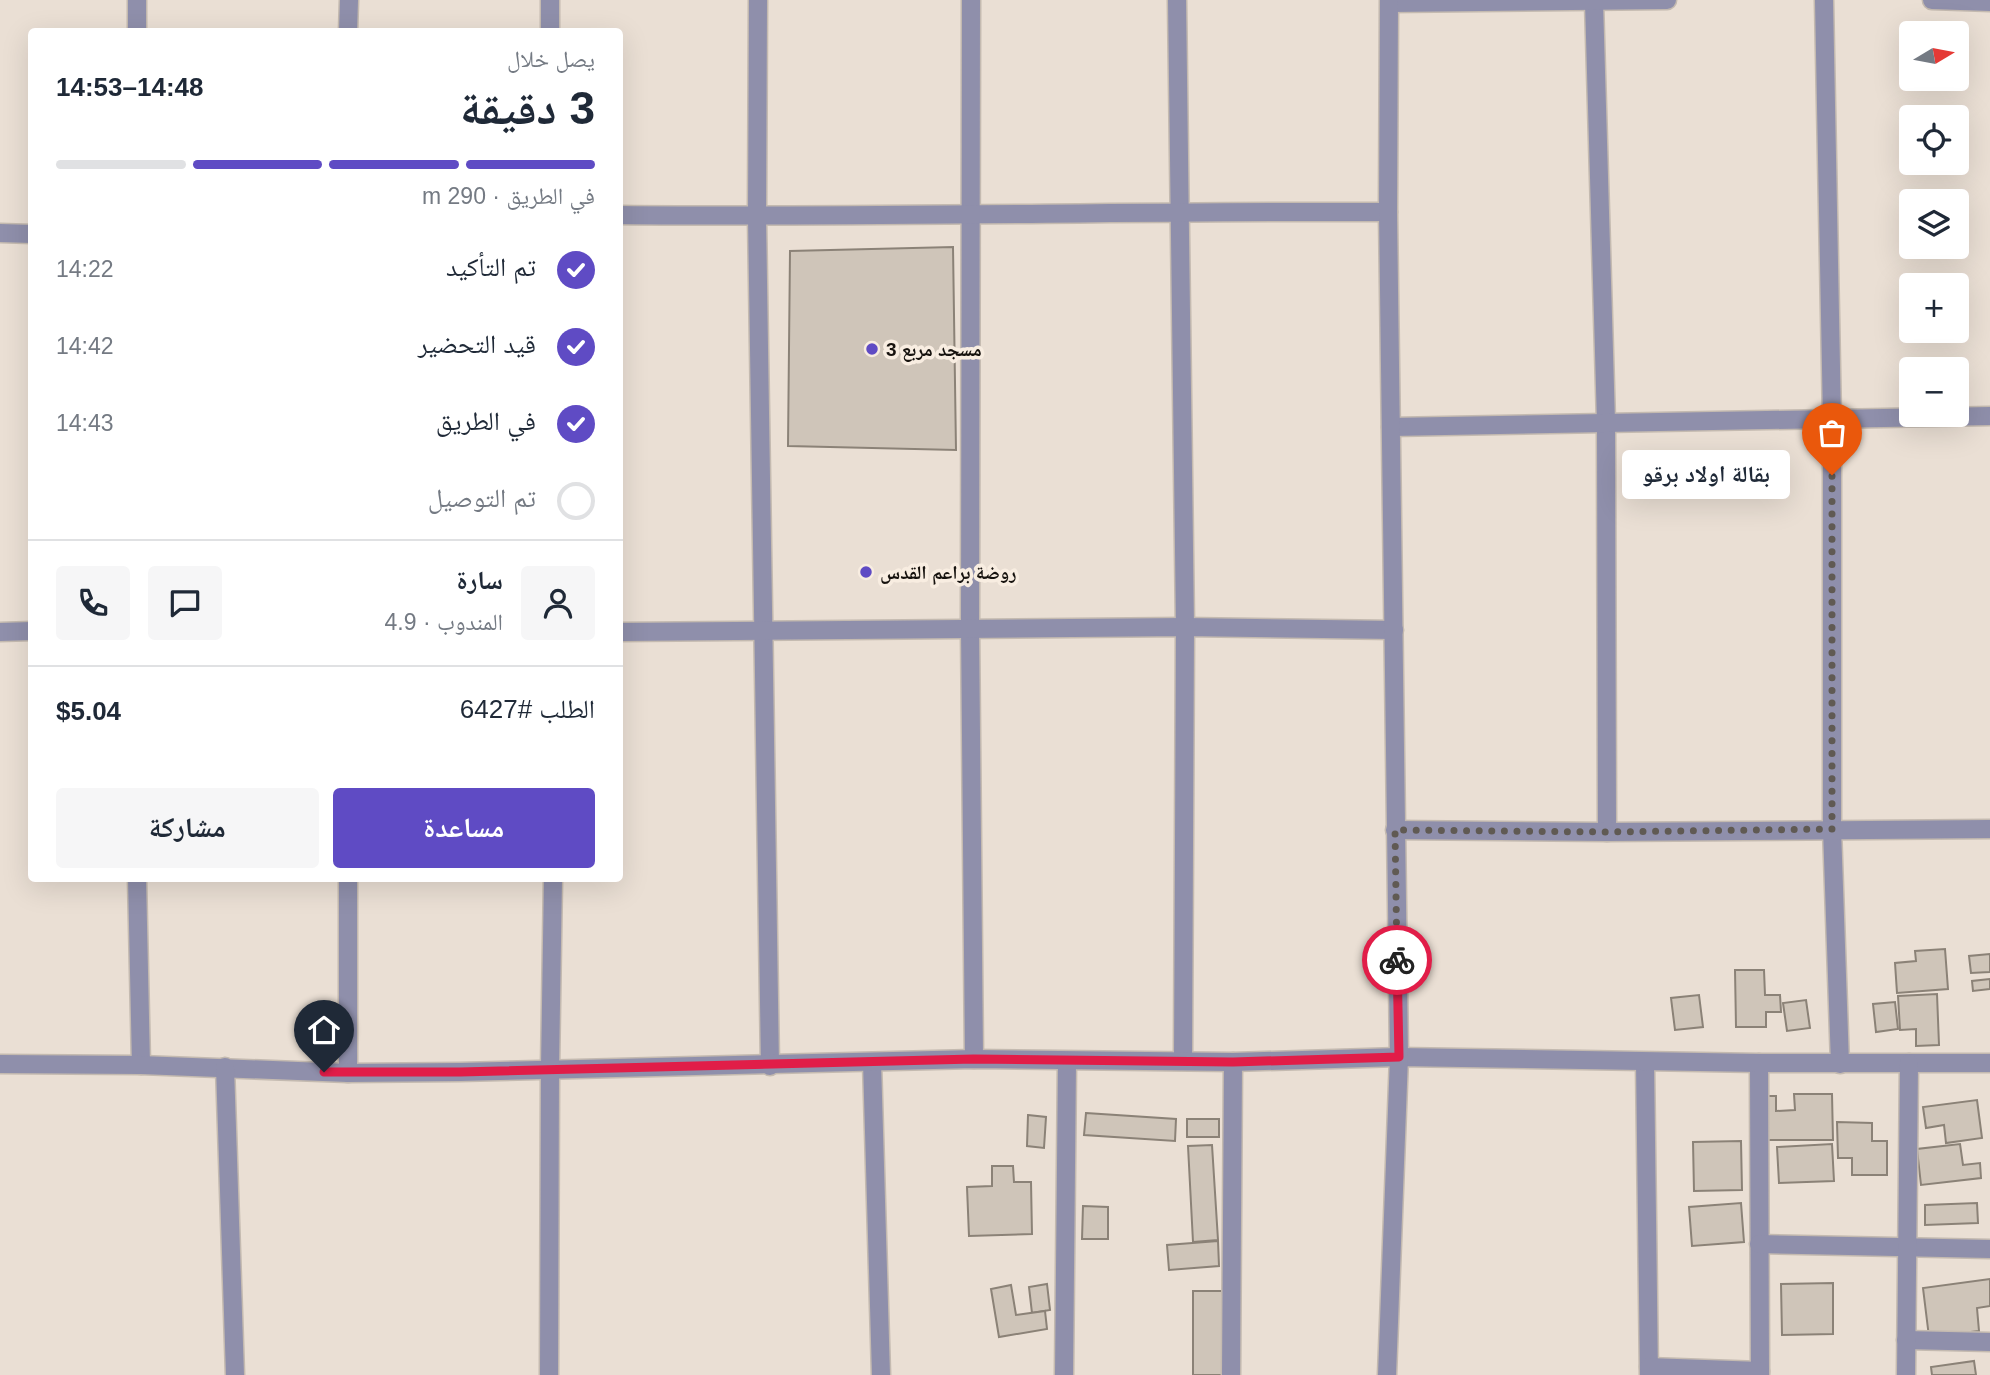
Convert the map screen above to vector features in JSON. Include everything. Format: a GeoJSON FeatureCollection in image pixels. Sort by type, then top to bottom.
{"type":"FeatureCollection","features":[{"type":"Feature","properties":{"kind":"street"},"geometry":{"type":"LineString","coordinates":[[137,0],[137,28]]}},
{"type":"Feature","properties":{"kind":"street"},"geometry":{"type":"LineString","coordinates":[[348,28],[349,0]]}},
{"type":"Feature","properties":{"kind":"street"},"geometry":{"type":"LineString","coordinates":[[550,0],[550,28]]}},
{"type":"Feature","properties":{"kind":"street"},"geometry":{"type":"LineString","coordinates":[[758,0],[757,217],[770,1066]]}},
{"type":"Feature","properties":{"kind":"street"},"geometry":{"type":"LineString","coordinates":[[971,0],[970,627],[974,1059]]}},
{"type":"Feature","properties":{"kind":"street"},"geometry":{"type":"LineString","coordinates":[[1177,0],[1185,627],[1183,1060]]}},
{"type":"Feature","properties":{"kind":"street"},"geometry":{"type":"LineString","coordinates":[[1387,1375],[1399,1057],[1388,212],[1390,2],[1667,0]]}},
{"type":"Feature","properties":{"kind":"street"},"geometry":{"type":"LineString","coordinates":[[1824,0],[1832,420],[1832,829],[1840,1063]]}},
{"type":"Feature","properties":{"kind":"street"},"geometry":{"type":"LineString","coordinates":[[1932,0],[1990,2]]}},
{"type":"Feature","properties":{"kind":"street"},"geometry":{"type":"LineString","coordinates":[[1594,2],[1606,422],[1607,832]]}},
{"type":"Feature","properties":{"kind":"street"},"geometry":{"type":"LineString","coordinates":[[623,215],[757,217],[1180,211],[1388,212]]}},
{"type":"Feature","properties":{"kind":"street"},"geometry":{"type":"LineString","coordinates":[[0,233],[28,233]]}},
{"type":"Feature","properties":{"kind":"street"},"geometry":{"type":"LineString","coordinates":[[1391,427],[1990,416]]}},
{"type":"Feature","properties":{"kind":"street"},"geometry":{"type":"LineString","coordinates":[[623,632],[970,627],[1394,631]]}},
{"type":"Feature","properties":{"kind":"street"},"geometry":{"type":"LineString","coordinates":[[0,632],[28,631]]}},
{"type":"Feature","properties":{"kind":"street"},"geometry":{"type":"LineString","coordinates":[[1395,830],[1607,832],[1990,828]]}},
{"type":"Feature","properties":{"kind":"street"},"geometry":{"type":"LineString","coordinates":[[137,882],[141,1065]]}},
{"type":"Feature","properties":{"kind":"street"},"geometry":{"type":"LineString","coordinates":[[348,882],[348,1073]]}},
{"type":"Feature","properties":{"kind":"street"},"geometry":{"type":"LineString","coordinates":[[549,1375],[553,882]]}},
{"type":"Feature","properties":{"kind":"street"},"geometry":{"type":"LineString","coordinates":[[0,1063],[348,1073],[770,1066],[974,1059],[1233,1062],[1399,1057],[1645,1062],[1990,1063]]}},
{"type":"Feature","properties":{"kind":"street"},"geometry":{"type":"LineString","coordinates":[[1064,1375],[1067,1061]]}},
{"type":"Feature","properties":{"kind":"street"},"geometry":{"type":"LineString","coordinates":[[872,1062],[881,1375]]}},
{"type":"Feature","properties":{"kind":"street"},"geometry":{"type":"LineString","coordinates":[[1231,1375],[1233,1062]]}},
{"type":"Feature","properties":{"kind":"street"},"geometry":{"type":"LineString","coordinates":[[1645,1062],[1649,1371],[1760,1373],[1759,1063]]}},
{"type":"Feature","properties":{"kind":"street"},"geometry":{"type":"LineString","coordinates":[[1906,1375],[1909,1063]]}},
{"type":"Feature","properties":{"kind":"street"},"geometry":{"type":"LineString","coordinates":[[225,1068],[235,1375]]}},
{"type":"Feature","properties":{"kind":"street"},"geometry":{"type":"LineString","coordinates":[[1759,1244],[1990,1249]]}},
{"type":"Feature","properties":{"kind":"street"},"geometry":{"type":"LineString","coordinates":[[1906,1340],[1990,1342]]}},
{"type":"Feature","properties":{"kind":"building","name":"مسجد مربع 3"},"geometry":{"type":"Polygon","coordinates":[[[953,247],[956,450],[788,446],[790,251],[953,247]]]}},
{"type":"Feature","properties":{"kind":"building"},"geometry":{"type":"Polygon","coordinates":[[[1945,949],[1948,989],[1897,993],[1895,963],[1916,961],[1915,951],[1945,949]]]}},
{"type":"Feature","properties":{"kind":"building"},"geometry":{"type":"Polygon","coordinates":[[[1990,954],[1990,972],[1971,973],[1969,956],[1990,954]]]}},
{"type":"Feature","properties":{"kind":"building"},"geometry":{"type":"Polygon","coordinates":[[[1735,970],[1764,970],[1765,995],[1780,995],[1781,1012],[1766,1012],[1766,1027],[1736,1027],[1735,970]]]}},
{"type":"Feature","properties":{"kind":"building"},"geometry":{"type":"Polygon","coordinates":[[[1990,979],[1990,989],[1973,991],[1972,981],[1990,979]]]}},
{"type":"Feature","properties":{"kind":"building"},"geometry":{"type":"Polygon","coordinates":[[[1937,994],[1939,1045],[1916,1046],[1916,1029],[1900,1030],[1898,996],[1937,994]]]}},
{"type":"Feature","properties":{"kind":"building"},"geometry":{"type":"Polygon","coordinates":[[[1699,995],[1703,1027],[1675,1030],[1671,998],[1699,995]]]}},
{"type":"Feature","properties":{"kind":"building"},"geometry":{"type":"Polygon","coordinates":[[[1806,1000],[1810,1028],[1787,1031],[1783,1003],[1806,1000]]]}},
{"type":"Feature","properties":{"kind":"building"},"geometry":{"type":"Polygon","coordinates":[[[1895,1002],[1898,1029],[1876,1032],[1873,1004],[1895,1002]]]}},
{"type":"Feature","properties":{"kind":"building"},"geometry":{"type":"Polygon","coordinates":[[[1794,1094],[1832,1094],[1833,1140],[1765,1140],[1765,1096],[1776,1096],[1776,1111],[1795,1110],[1794,1094]]]}},
{"type":"Feature","properties":{"kind":"building"},"geometry":{"type":"Polygon","coordinates":[[[1977,1100],[1982,1138],[1946,1143],[1944,1125],[1926,1128],[1923,1107],[1977,1100]]]}},
{"type":"Feature","properties":{"kind":"building"},"geometry":{"type":"Polygon","coordinates":[[[1086,1113],[1176,1119],[1175,1141],[1084,1135],[1086,1113]]]}},
{"type":"Feature","properties":{"kind":"building"},"geometry":{"type":"Polygon","coordinates":[[[1028,1115],[1046,1117],[1044,1148],[1027,1146],[1028,1115]]]}},
{"type":"Feature","properties":{"kind":"building"},"geometry":{"type":"Polygon","coordinates":[[[1187,1119],[1219,1119],[1219,1137],[1187,1137],[1187,1119]]]}},
{"type":"Feature","properties":{"kind":"building"},"geometry":{"type":"Polygon","coordinates":[[[1837,1122],[1872,1123],[1872,1141],[1887,1141],[1887,1175],[1852,1175],[1852,1158],[1838,1158],[1837,1122]]]}},
{"type":"Feature","properties":{"kind":"building"},"geometry":{"type":"Polygon","coordinates":[[[1741,1141],[1742,1190],[1694,1191],[1693,1142],[1741,1141]]]}},
{"type":"Feature","properties":{"kind":"building"},"geometry":{"type":"Polygon","coordinates":[[[1832,1144],[1834,1181],[1779,1183],[1777,1147],[1832,1144]]]}},
{"type":"Feature","properties":{"kind":"building"},"geometry":{"type":"Polygon","coordinates":[[[1960,1144],[1963,1165],[1980,1163],[1981,1178],[1921,1185],[1917,1149],[1960,1144]]]}},
{"type":"Feature","properties":{"kind":"building"},"geometry":{"type":"Polygon","coordinates":[[[1212,1145],[1218,1240],[1193,1242],[1188,1146],[1212,1145]]]}},
{"type":"Feature","properties":{"kind":"building"},"geometry":{"type":"Polygon","coordinates":[[[992,1166],[1013,1166],[1014,1182],[1031,1182],[1032,1234],[969,1236],[967,1187],[992,1186],[992,1166]]]}},
{"type":"Feature","properties":{"kind":"building"},"geometry":{"type":"Polygon","coordinates":[[[1741,1203],[1744,1242],[1692,1246],[1689,1207],[1741,1203]]]}},
{"type":"Feature","properties":{"kind":"building"},"geometry":{"type":"Polygon","coordinates":[[[1977,1203],[1978,1223],[1925,1225],[1925,1205],[1977,1203]]]}},
{"type":"Feature","properties":{"kind":"building"},"geometry":{"type":"Polygon","coordinates":[[[1083,1206],[1108,1207],[1108,1239],[1082,1239],[1083,1206]]]}},
{"type":"Feature","properties":{"kind":"building"},"geometry":{"type":"Polygon","coordinates":[[[1218,1241],[1219,1266],[1169,1270],[1167,1245],[1218,1241]]]}},
{"type":"Feature","properties":{"kind":"building"},"geometry":{"type":"Polygon","coordinates":[[[1990,1279],[1990,1306],[1977,1308],[1979,1331],[1929,1337],[1923,1288],[1990,1279]]]}},
{"type":"Feature","properties":{"kind":"building"},"geometry":{"type":"Polygon","coordinates":[[[1833,1283],[1833,1334],[1782,1335],[1781,1284],[1833,1283]]]}},
{"type":"Feature","properties":{"kind":"building"},"geometry":{"type":"Polygon","coordinates":[[[1047,1284],[1050,1310],[1032,1313],[1029,1287],[1047,1284]]]}},
{"type":"Feature","properties":{"kind":"building"},"geometry":{"type":"Polygon","coordinates":[[[1011,1285],[1016,1315],[1045,1311],[1047,1329],[999,1337],[991,1289],[1011,1285]]]}},
{"type":"Feature","properties":{"kind":"building"},"geometry":{"type":"Polygon","coordinates":[[[1193,1291],[1222,1291],[1222,1375],[1193,1375],[1193,1291]]]}},
{"type":"Feature","properties":{"kind":"building"},"geometry":{"type":"Polygon","coordinates":[[[1974,1361],[1976,1375],[1932,1375],[1931,1367],[1974,1361]]]}},
{"type":"Feature","properties":{"kind":"way so far"},"geometry":{"type":"LineString","coordinates":[[1397,960],[1395,830],[1607,832],[1832,829],[1832,475]]}},
{"type":"Feature","properties":{"kind":"place","name":"مسجد مربع 3"},"geometry":{"type":"Point","coordinates":[872,349]}},
{"type":"Feature","properties":{"kind":"place","name":"بقالة اولاد برقو"},"geometry":{"type":"Point","coordinates":[1832,475]}},
{"type":"Feature","properties":{"kind":"place","name":"روضة براعم القدس"},"geometry":{"type":"Point","coordinates":[866,572]}},
{"type":"Feature","properties":{"kind":"route"},"geometry":{"type":"LineString","coordinates":[[324,1072],[770,1066],[974,1059],[1233,1062],[1399,1057],[1397,960]]}}]}
